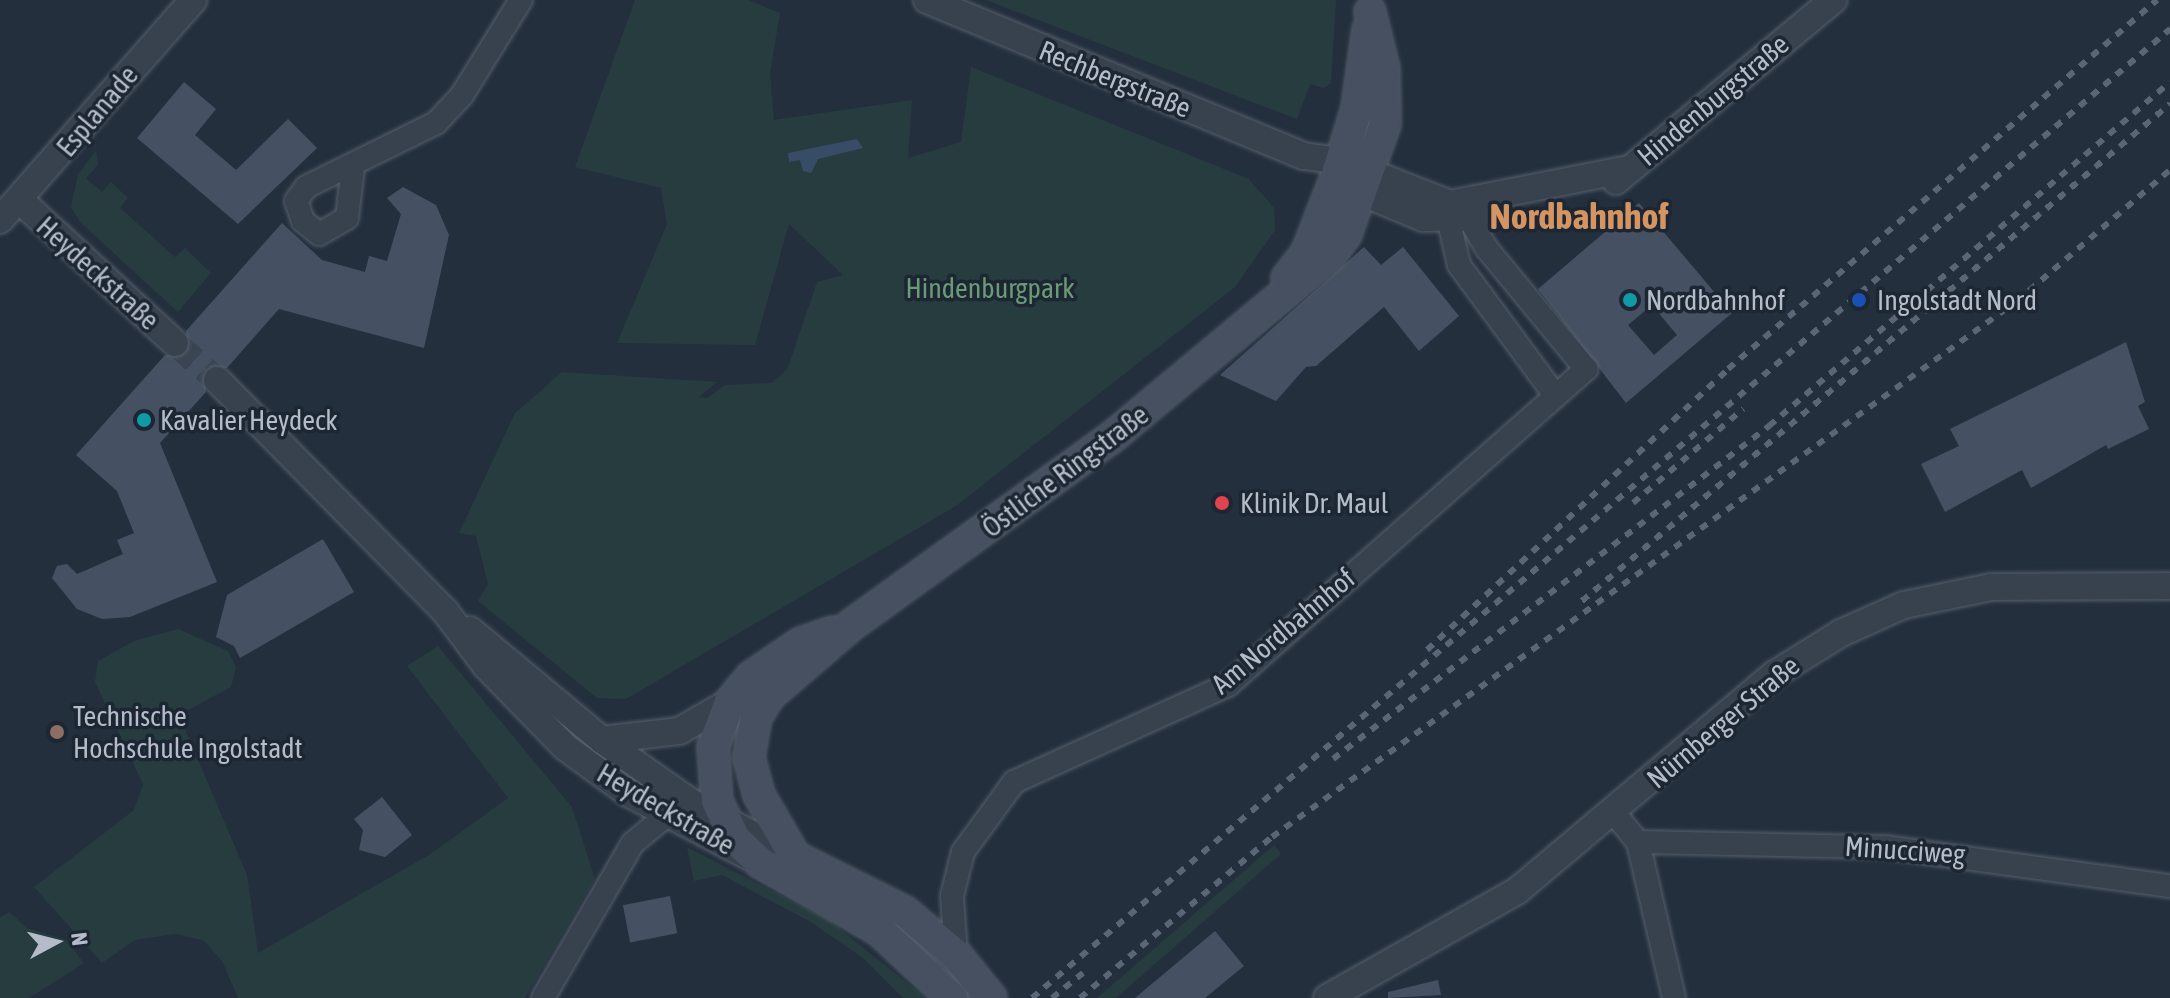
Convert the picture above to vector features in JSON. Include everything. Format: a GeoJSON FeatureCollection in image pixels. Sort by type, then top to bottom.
{"type":"FeatureCollection","features":[{"type":"Feature","properties":{"kind":"main road","name":"Östliche Ringstraße"},"geometry":{"type":"LineString","coordinates":[[749,757],[756,717],[769,696],[850,626],[1111,438],[1269,302],[1331,255],[1351,177],[1369,6]]}},
{"type":"Feature","properties":{"kind":"main road","name":"Östliche Ringstraße"},"geometry":{"type":"LineString","coordinates":[[714,785],[713,747],[730,702],[751,677],[801,643],[850,626]]}},
{"type":"Feature","properties":{"kind":"main road"},"geometry":{"type":"LineString","coordinates":[[714,785],[749,757]]}},
{"type":"Feature","properties":{"kind":"main road","name":"Heydeckstraße"},"geometry":{"type":"LineString","coordinates":[[749,757],[759,795],[795,857]]}},
{"type":"Feature","properties":{"kind":"main road","name":"Heydeckstraße"},"geometry":{"type":"LineString","coordinates":[[714,785],[723,822],[761,863],[879,930],[952,998]]}},
{"type":"Feature","properties":{"kind":"main road"},"geometry":{"type":"LineString","coordinates":[[795,857],[905,912],[956,955],[991,998]]}},
{"type":"Feature","properties":{"kind":"street","name":"Esplanade"},"geometry":{"type":"LineString","coordinates":[[0,220],[22,202],[193,0]]}},
{"type":"Feature","properties":{"kind":"street"},"geometry":{"type":"LineString","coordinates":[[353,167],[436,123],[462,95],[521,0]]}},
{"type":"Feature","properties":{"kind":"street","name":"Rechbergstraße"},"geometry":{"type":"LineString","coordinates":[[927,0],[1351,177]]}},
{"type":"Feature","properties":{"kind":"street","name":"Hindenburgstraße"},"geometry":{"type":"LineString","coordinates":[[1351,177],[1461,215],[1629,169],[1833,0]]}},
{"type":"Feature","properties":{"kind":"street","name":"Heydeckstraße"},"geometry":{"type":"LineString","coordinates":[[22,202],[175,343]]}},
{"type":"Feature","properties":{"kind":"street"},"geometry":{"type":"LineString","coordinates":[[1461,215],[1459,265],[1554,394]]}},
{"type":"Feature","properties":{"kind":"street","name":"Am Nordbahnhof"},"geometry":{"type":"LineString","coordinates":[[956,955],[952,896],[963,852],[1014,782],[1228,685],[1554,394],[1586,369],[1461,215]]}},
{"type":"Feature","properties":{"kind":"street","name":"Heydeckstraße"},"geometry":{"type":"LineString","coordinates":[[217,380],[445,611],[602,740],[723,822],[795,857]]}},
{"type":"Feature","properties":{"kind":"street","name":"Nürnberger Straße"},"geometry":{"type":"LineString","coordinates":[[1327,998],[1462,927],[1615,814],[1775,674],[1872,618],[1991,587],[2170,586]]}},
{"type":"Feature","properties":{"kind":"street","name":"Heydeckstraße"},"geometry":{"type":"LineString","coordinates":[[445,611],[486,666],[553,736],[667,815],[761,863]]}},
{"type":"Feature","properties":{"kind":"street"},"geometry":{"type":"LineString","coordinates":[[602,740],[679,731],[730,702]]}},
{"type":"Feature","properties":{"kind":"street"},"geometry":{"type":"LineString","coordinates":[[543,998],[633,843],[667,815],[714,785]]}},
{"type":"Feature","properties":{"kind":"street"},"geometry":{"type":"LineString","coordinates":[[1615,814],[1638,842],[1674,998]]}},
{"type":"Feature","properties":{"kind":"street","name":"Minucciweg"},"geometry":{"type":"LineString","coordinates":[[1638,842],[1885,847],[2170,886]]}},
{"type":"Feature","properties":{"kind":"green space","name":"Hindenburgpark"},"geometry":{"type":"Polygon","coordinates":[[[635,0],[748,0],[780,13],[770,73],[774,120],[912,100],[908,158],[961,142],[971,67],[1249,179],[1274,208],[1275,230],[1235,287],[956,506],[626,699],[597,698],[478,601],[488,584],[476,536],[459,533],[515,413],[562,372],[717,382],[699,397],[707,398],[725,385],[771,383],[787,370],[817,282],[843,275],[789,224],[755,345],[617,343],[667,224],[661,188],[575,167],[635,0]]]}},
{"type":"Feature","properties":{"kind":"green space"},"geometry":{"type":"Polygon","coordinates":[[[986,0],[1336,0],[1331,83],[1324,88],[1310,84],[1297,119],[986,0]]]}},
{"type":"Feature","properties":{"kind":"green space"},"geometry":{"type":"Polygon","coordinates":[[[96,151],[98,165],[86,178],[102,192],[111,182],[128,198],[120,208],[175,257],[185,248],[211,273],[178,312],[80,222],[71,207],[78,174],[96,151]]]}},
{"type":"Feature","properties":{"kind":"green space"},"geometry":{"type":"Polygon","coordinates":[[[178,629],[228,651],[236,667],[231,687],[179,715],[247,875],[258,953],[429,855],[508,798],[407,666],[438,646],[572,807],[595,879],[525,998],[238,998],[222,961],[203,940],[174,934],[135,940],[102,963],[34,887],[134,810],[143,784],[95,682],[98,661],[134,641],[178,629]]]}},
{"type":"Feature","properties":{"kind":"green space"},"geometry":{"type":"Polygon","coordinates":[[[1274,845],[1281,854],[1116,998],[1097,998],[1274,845]]]}},
{"type":"Feature","properties":{"kind":"green space"},"geometry":{"type":"Polygon","coordinates":[[[687,847],[830,921],[926,998],[903,998],[863,958],[809,921],[722,875],[694,881],[687,847]]]}},
{"type":"Feature","properties":{"kind":"green space"},"geometry":{"type":"Polygon","coordinates":[[[9,912],[27,928],[66,940],[84,963],[29,998],[0,998],[0,918],[9,912]]]}},
{"type":"Feature","properties":{"kind":"water"},"geometry":{"type":"Polygon","coordinates":[[[857,139],[863,148],[818,159],[811,173],[803,171],[800,160],[789,162],[788,153],[857,139]]]}},
{"type":"Feature","properties":{"kind":"building"},"geometry":{"type":"Polygon","coordinates":[[[184,82],[216,109],[195,135],[236,170],[288,119],[317,148],[238,224],[137,138],[184,82]]]}},
{"type":"Feature","properties":{"kind":"building","name":"Kavalier Heydeck"},"geometry":{"type":"Polygon","coordinates":[[[403,187],[436,205],[449,235],[424,348],[279,309],[227,368],[205,369],[206,392],[160,443],[217,582],[130,617],[102,619],[77,609],[52,578],[57,566],[67,564],[77,574],[123,554],[117,540],[134,533],[117,491],[76,455],[165,355],[187,353],[186,331],[282,223],[322,260],[365,272],[369,256],[387,261],[401,214],[387,198],[403,187]]]}},
{"type":"Feature","properties":{"kind":"building","name":"Nordbahnhof"},"geometry":{"type":"Polygon","coordinates":[[[1639,203],[1732,313],[1626,403],[1538,289],[1639,203]],[[1652,305],[1628,325],[1654,355],[1677,335],[1652,305]]]}},
{"type":"Feature","properties":{"kind":"building"},"geometry":{"type":"Polygon","coordinates":[[[1364,247],[1381,265],[1403,247],[1459,316],[1419,351],[1384,307],[1316,366],[1306,367],[1276,401],[1220,375],[1364,247]]]}},
{"type":"Feature","properties":{"kind":"building"},"geometry":{"type":"Polygon","coordinates":[[[2126,342],[2145,402],[2138,406],[2149,429],[2108,449],[2106,445],[2031,488],[2022,470],[1945,512],[1921,464],[1959,446],[1950,429],[2126,342]]]}},
{"type":"Feature","properties":{"kind":"building"},"geometry":{"type":"Polygon","coordinates":[[[323,539],[354,592],[240,658],[234,646],[216,637],[227,595],[323,539]]]}},
{"type":"Feature","properties":{"kind":"building"},"geometry":{"type":"Polygon","coordinates":[[[382,797],[412,835],[385,857],[359,850],[363,830],[354,819],[382,797]]]}},
{"type":"Feature","properties":{"kind":"building"},"geometry":{"type":"Polygon","coordinates":[[[670,896],[677,933],[630,942],[623,905],[670,896]]]}},
{"type":"Feature","properties":{"kind":"building"},"geometry":{"type":"Polygon","coordinates":[[[1215,931],[1244,966],[1205,998],[1135,998],[1215,931]]]}},
{"type":"Feature","properties":{"kind":"building"},"geometry":{"type":"Polygon","coordinates":[[[1438,980],[1441,995],[1388,998],[1388,992],[1438,980]]]}},
{"type":"Feature","properties":{"kind":"tunnel"},"geometry":{"type":"LineString","coordinates":[[175,343],[217,380]]}},
{"type":"Feature","properties":{"kind":"railway"},"geometry":{"type":"LineString","coordinates":[[1427,650],[1728,369],[2157,0]]}},
{"type":"Feature","properties":{"kind":"railway"},"geometry":{"type":"LineString","coordinates":[[1032,998],[2170,29]]}},
{"type":"Feature","properties":{"kind":"railway"},"geometry":{"type":"LineString","coordinates":[[1333,759],[1769,426],[2170,82]]}},
{"type":"Feature","properties":{"kind":"railway"},"geometry":{"type":"LineString","coordinates":[[1582,601],[2170,104]]}},
{"type":"Feature","properties":{"kind":"railway"},"geometry":{"type":"LineString","coordinates":[[1080,998],[1272,837],[2017,301],[2170,170]]}},
{"type":"Feature","properties":{"kind":"railway"},"geometry":{"type":"LineString","coordinates":[[1633,503],[1743,409]]}},
{"type":"Feature","properties":{"kind":"railway"},"geometry":{"type":"LineString","coordinates":[[1052,998],[1083,973]]}},
{"type":"Feature","properties":{"kind":"place","name":"Nordbahnhof"},"geometry":{"type":"Point","coordinates":[1630,300]}},
{"type":"Feature","properties":{"kind":"place","name":"Ingolstadt Nord"},"geometry":{"type":"Point","coordinates":[1859,300]}},
{"type":"Feature","properties":{"kind":"place","name":"Kavalier Heydeck"},"geometry":{"type":"Point","coordinates":[144,420]}},
{"type":"Feature","properties":{"kind":"place","name":"Klinik Dr. Maul"},"geometry":{"type":"Point","coordinates":[1222,503]}},
{"type":"Feature","properties":{"kind":"place","name":"Technische Hochschule Ingolstadt"},"geometry":{"type":"Point","coordinates":[57,732]}},
{"type":"Feature","properties":{"kind":"district","name":"Nordbahnhof"},"geometry":{"type":"Point","coordinates":[1579,217]}}]}
